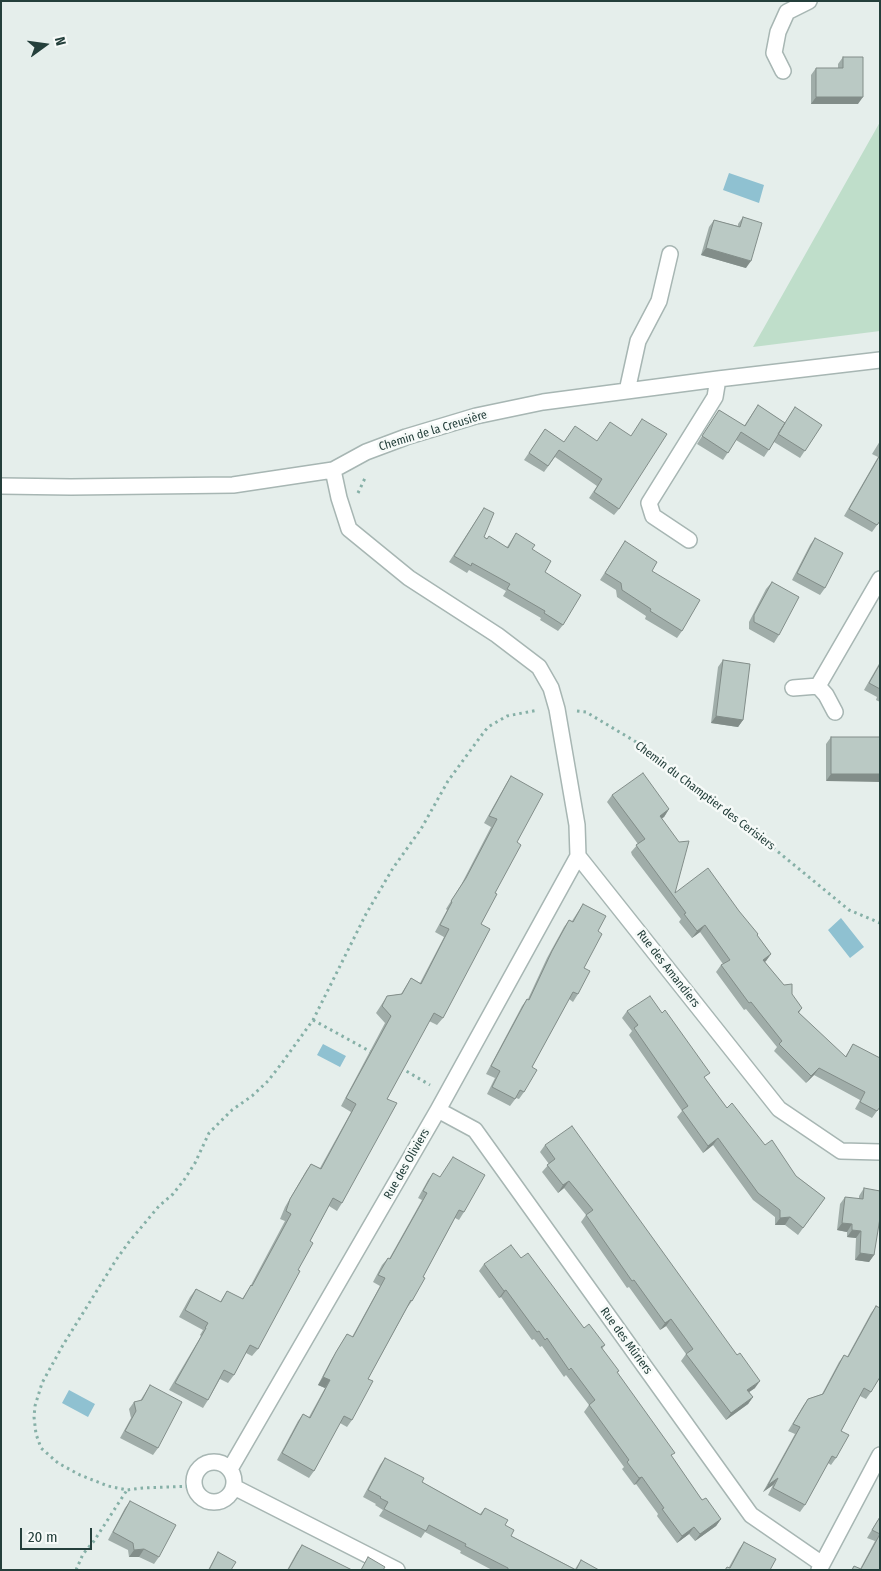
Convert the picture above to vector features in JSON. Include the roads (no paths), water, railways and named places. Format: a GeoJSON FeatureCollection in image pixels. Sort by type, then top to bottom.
{"type":"FeatureCollection","features":[{"type":"Feature","properties":{"kind":"street"},"geometry":{"type":"LineString","coordinates":[[782,71],[774,53],[778,32],[787,12],[809,1]]}},
{"type":"Feature","properties":{"kind":"street"},"geometry":{"type":"LineString","coordinates":[[627,391],[638,341],[659,301],[670,254]]}},
{"type":"Feature","properties":{"kind":"street","name":"Chemin de la Creusière"},"geometry":{"type":"LineString","coordinates":[[1,486],[234,485],[333,470],[366,452],[406,437],[476,416],[543,402],[880,360]]}},
{"type":"Feature","properties":{"kind":"street"},"geometry":{"type":"LineString","coordinates":[[689,540],[653,516],[649,503],[715,397],[718,379]]}},
{"type":"Feature","properties":{"kind":"street"},"geometry":{"type":"LineString","coordinates":[[333,470],[338,498],[349,529],[408,578],[497,635],[539,667],[551,688],[557,710],[577,825],[578,856]]}},
{"type":"Feature","properties":{"kind":"street"},"geometry":{"type":"LineString","coordinates":[[818,686],[880,579]]}},
{"type":"Feature","properties":{"kind":"street"},"geometry":{"type":"LineString","coordinates":[[793,688],[818,686]]}},
{"type":"Feature","properties":{"kind":"street"},"geometry":{"type":"LineString","coordinates":[[818,686],[836,712]]}},
{"type":"Feature","properties":{"kind":"street","name":"Rue des Oliviers"},"geometry":{"type":"LineString","coordinates":[[230,1469],[438,1110],[578,856]]}},
{"type":"Feature","properties":{"kind":"street","name":"Rue des Amandiers"},"geometry":{"type":"LineString","coordinates":[[578,856],[779,1109],[841,1151],[880,1152]]}},
{"type":"Feature","properties":{"kind":"street","name":"Rue des Mûriers"},"geometry":{"type":"LineString","coordinates":[[438,1110],[475,1130],[751,1515],[821,1567]]}},
{"type":"Feature","properties":{"kind":"street"},"geometry":{"type":"LineString","coordinates":[[821,1567],[880,1455]]}},
{"type":"Feature","properties":{"kind":"street"},"geometry":{"type":"LineString","coordinates":[[219,1462],[230,1469],[235,1481],[231,1494],[219,1502],[205,1500],[200,1496],[194,1486],[194,1477],[197,1471],[206,1463],[219,1462]]}},
{"type":"Feature","properties":{"kind":"street"},"geometry":{"type":"LineString","coordinates":[[234,1488],[397,1570]]}},
{"type":"Feature","properties":{"kind":"water"},"geometry":{"type":"Polygon","coordinates":[[[729,173],[764,185],[759,203],[723,190],[729,173]]]}},
{"type":"Feature","properties":{"kind":"water"},"geometry":{"type":"Polygon","coordinates":[[[841,918],[864,947],[850,958],[828,930],[841,918]]]}},
{"type":"Feature","properties":{"kind":"water"},"geometry":{"type":"Polygon","coordinates":[[[323,1044],[346,1056],[340,1067],[317,1055],[323,1044]]]}},
{"type":"Feature","properties":{"kind":"water"},"geometry":{"type":"Polygon","coordinates":[[[69,1390],[95,1404],[88,1417],[62,1403],[69,1390]]]}}]}
